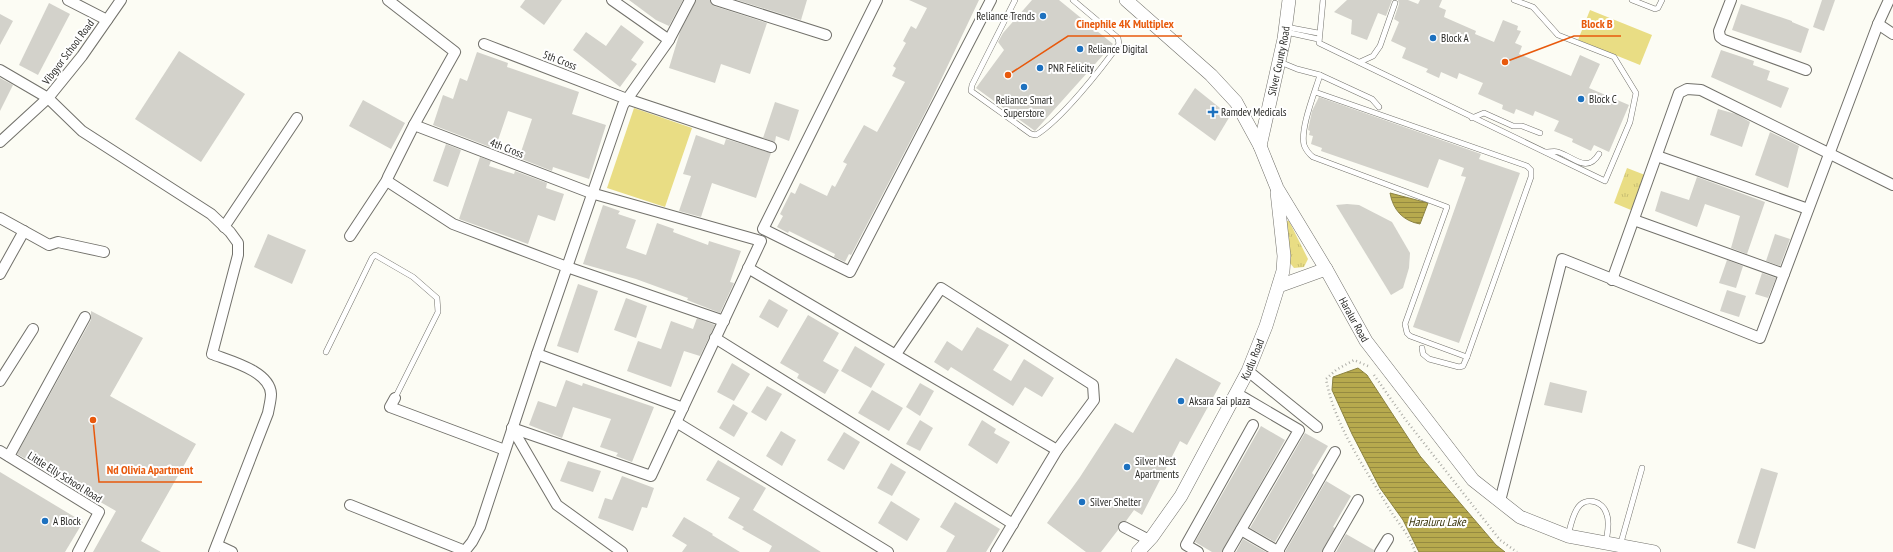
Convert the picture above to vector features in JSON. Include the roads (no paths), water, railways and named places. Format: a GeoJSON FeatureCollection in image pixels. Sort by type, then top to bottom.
{"type":"FeatureCollection","features":[{"type":"Feature","properties":{"kind":"street"},"geometry":{"type":"LineString","coordinates":[[68,0],[107,20]]}},
{"type":"Feature","properties":{"kind":"street","name":"Vibgyor School Road"},"geometry":{"type":"LineString","coordinates":[[0,142],[48,98],[82,56],[121,0]]}},
{"type":"Feature","properties":{"kind":"street"},"geometry":{"type":"LineString","coordinates":[[350,236],[387,180],[414,125],[455,52],[388,0]]}},
{"type":"Feature","properties":{"kind":"street"},"geometry":{"type":"LineString","coordinates":[[612,0],[669,40]]}},
{"type":"Feature","properties":{"kind":"street"},"geometry":{"type":"LineString","coordinates":[[350,505],[464,551],[472,542],[480,527],[537,354],[568,267],[591,193],[627,99],[669,40],[690,0]]}},
{"type":"Feature","properties":{"kind":"street"},"geometry":{"type":"LineString","coordinates":[[716,0],[826,35]]}},
{"type":"Feature","properties":{"kind":"street"},"geometry":{"type":"LineString","coordinates":[[877,0],[763,229],[850,272],[991,0]]}},
{"type":"Feature","properties":{"kind":"street","name":"Haralur Road"},"geometry":{"type":"LineString","coordinates":[[1126,0],[1212,75],[1236,102],[1260,146],[1277,188],[1326,269],[1366,341],[1473,480],[1520,517],[1568,536],[1654,552]]}},
{"type":"Feature","properties":{"kind":"street","name":"Silver County Road"},"geometry":{"type":"LineString","coordinates":[[1260,146],[1286,29],[1290,0]]}},
{"type":"Feature","properties":{"kind":"street"},"geometry":{"type":"LineString","coordinates":[[1731,0],[1719,31],[1720,37],[1724,40],[1806,70]]}},
{"type":"Feature","properties":{"kind":"street"},"geometry":{"type":"LineString","coordinates":[[1500,501],[1562,259],[1760,338],[1878,24],[1889,0]]}},
{"type":"Feature","properties":{"kind":"street"},"geometry":{"type":"LineString","coordinates":[[1878,24],[1893,34]]}},
{"type":"Feature","properties":{"kind":"street","name":"5th Cross"},"geometry":{"type":"LineString","coordinates":[[484,44],[627,99],[771,147]]}},
{"type":"Feature","properties":{"kind":"street"},"geometry":{"type":"LineString","coordinates":[[0,70],[48,98],[82,131],[211,214],[224,226],[238,243],[238,255],[212,354],[249,369],[265,379],[271,393],[268,413],[216,548],[232,552]]}},
{"type":"Feature","properties":{"kind":"street"},"geometry":{"type":"LineString","coordinates":[[1612,280],[1680,93],[1687,89],[1701,90],[1893,184]]}},
{"type":"Feature","properties":{"kind":"street"},"geometry":{"type":"LineString","coordinates":[[224,226],[297,118]]}},
{"type":"Feature","properties":{"kind":"street","name":"4th Cross"},"geometry":{"type":"LineString","coordinates":[[414,125],[591,193],[761,242],[748,268]]}},
{"type":"Feature","properties":{"kind":"street"},"geometry":{"type":"LineString","coordinates":[[1657,156],[1808,209]]}},
{"type":"Feature","properties":{"kind":"street"},"geometry":{"type":"LineString","coordinates":[[387,180],[417,202],[453,224],[568,267],[724,321]]}},
{"type":"Feature","properties":{"kind":"street","name":"Kudlu Road"},"geometry":{"type":"LineString","coordinates":[[1138,552],[1165,520],[1181,496],[1248,371],[1266,326],[1279,286],[1284,256],[1277,188]]}},
{"type":"Feature","properties":{"kind":"street"},"geometry":{"type":"LineString","coordinates":[[0,218],[49,245],[58,242],[104,252]]}},
{"type":"Feature","properties":{"kind":"street"},"geometry":{"type":"LineString","coordinates":[[1634,220],[1784,274]]}},
{"type":"Feature","properties":{"kind":"street"},"geometry":{"type":"LineString","coordinates":[[0,274],[24,231]]}},
{"type":"Feature","properties":{"kind":"street"},"geometry":{"type":"LineString","coordinates":[[512,428],[651,476],[748,268],[1057,450]]}},
{"type":"Feature","properties":{"kind":"street"},"geometry":{"type":"LineString","coordinates":[[1279,286],[1326,269]]}},
{"type":"Feature","properties":{"kind":"street"},"geometry":{"type":"LineString","coordinates":[[896,354],[941,288],[1093,384],[1094,400],[1057,450],[996,552]]}},
{"type":"Feature","properties":{"kind":"street"},"geometry":{"type":"LineString","coordinates":[[4,453],[85,317]]}},
{"type":"Feature","properties":{"kind":"street"},"geometry":{"type":"LineString","coordinates":[[0,381],[33,329]]}},
{"type":"Feature","properties":{"kind":"street"},"geometry":{"type":"LineString","coordinates":[[715,338],[1013,524]]}},
{"type":"Feature","properties":{"kind":"street"},"geometry":{"type":"LineString","coordinates":[[537,354],[683,408]]}},
{"type":"Feature","properties":{"kind":"street"},"geometry":{"type":"LineString","coordinates":[[1248,371],[1317,427]]}},
{"type":"Feature","properties":{"kind":"street"},"geometry":{"type":"LineString","coordinates":[[1228,552],[1299,430],[1236,393]]}},
{"type":"Feature","properties":{"kind":"street"},"geometry":{"type":"LineString","coordinates":[[395,398],[390,408],[505,450]]}},
{"type":"Feature","properties":{"kind":"street"},"geometry":{"type":"LineString","coordinates":[[676,422],[888,552]]}},
{"type":"Feature","properties":{"kind":"street"},"geometry":{"type":"LineString","coordinates":[[1198,552],[1186,545],[1253,425]]}},
{"type":"Feature","properties":{"kind":"street"},"geometry":{"type":"LineString","coordinates":[[512,428],[557,505],[622,552]]}},
{"type":"Feature","properties":{"kind":"street"},"geometry":{"type":"LineString","coordinates":[[1240,530],[1278,552],[1335,452]]}},
{"type":"Feature","properties":{"kind":"street","name":"Little Elly School Road"},"geometry":{"type":"LineString","coordinates":[[4,453],[99,512],[78,552]]}},
{"type":"Feature","properties":{"kind":"street"},"geometry":{"type":"LineString","coordinates":[[1328,552],[1358,500]]}},
{"type":"Feature","properties":{"kind":"street"},"geometry":{"type":"LineString","coordinates":[[1124,527],[1149,540]]}},
{"type":"Feature","properties":{"kind":"street"},"geometry":{"type":"LineString","coordinates":[[1380,552],[1388,539]]}},
{"type":"Feature","properties":{"kind":"lane"},"geometry":{"type":"LineString","coordinates":[[1015,0],[997,33],[972,85],[971,91],[1031,134],[1036,135],[1072,102],[1119,44],[1118,38],[1073,0]]}},
{"type":"Feature","properties":{"kind":"lane"},"geometry":{"type":"LineString","coordinates":[[1323,0],[1318,33],[1319,43],[1605,181],[1630,122],[1636,93],[1614,57],[1558,35],[1534,7],[1514,0]]}},
{"type":"Feature","properties":{"kind":"lane"},"geometry":{"type":"LineString","coordinates":[[1632,0],[1654,9],[1660,6],[1662,0]]}},
{"type":"Feature","properties":{"kind":"lane"},"geometry":{"type":"LineString","coordinates":[[1360,62],[1373,56],[1380,46],[1396,3]]}},
{"type":"Feature","properties":{"kind":"lane"},"geometry":{"type":"LineString","coordinates":[[1286,29],[1318,33]]}},
{"type":"Feature","properties":{"kind":"lane"},"geometry":{"type":"LineString","coordinates":[[1286,29],[1318,39]]}},
{"type":"Feature","properties":{"kind":"lane"},"geometry":{"type":"LineString","coordinates":[[1279,61],[1297,69],[1320,76],[1372,99],[1379,107]]}},
{"type":"Feature","properties":{"kind":"lane"},"geometry":{"type":"LineString","coordinates":[[1320,76],[1303,133],[1304,144],[1313,157],[1447,207],[1405,324],[1406,330],[1410,336],[1467,357]]}},
{"type":"Feature","properties":{"kind":"lane"},"geometry":{"type":"LineString","coordinates":[[1315,92],[1527,166],[1531,170],[1531,177],[1463,366],[1459,368],[1429,359],[1423,354],[1422,348]]}},
{"type":"Feature","properties":{"kind":"lane"},"geometry":{"type":"LineString","coordinates":[[1472,118],[1484,113],[1513,126],[1522,126],[1540,133]]}},
{"type":"Feature","properties":{"kind":"lane"},"geometry":{"type":"LineString","coordinates":[[1544,152],[1557,151],[1584,164],[1595,162],[1599,154]]}},
{"type":"Feature","properties":{"kind":"lane"},"geometry":{"type":"LineString","coordinates":[[326,352],[372,258],[375,255],[413,277],[437,298],[438,312],[395,398]]}},
{"type":"Feature","properties":{"kind":"lane"},"geometry":{"type":"LineString","coordinates":[[1620,546],[1642,468]]}},
{"type":"Feature","properties":{"kind":"lane"},"geometry":{"type":"LineString","coordinates":[[1568,536],[1577,508],[1585,501],[1599,502],[1608,515],[1605,544]]}},
{"type":"Feature","properties":{"kind":"water"},"geometry":{"type":"Polygon","coordinates":[[[1390,193],[1428,203],[1420,224],[1414,223],[1400,214],[1391,199],[1390,193]]]}},
{"type":"Feature","properties":{"kind":"water","name":"Haraluru Lake"},"geometry":{"type":"Polygon","coordinates":[[[1358,368],[1367,375],[1420,456],[1496,545],[1505,552],[1419,552],[1403,520],[1380,488],[1352,434],[1332,390],[1333,377],[1358,368]]]}},
{"type":"Feature","properties":{"kind":"place","name":"Reliance Trends"},"geometry":{"type":"Point","coordinates":[1043,16]}},
{"type":"Feature","properties":{"kind":"place","name":"Block A"},"geometry":{"type":"Point","coordinates":[1433,38]}},
{"type":"Feature","properties":{"kind":"place","name":"Reliance Digital"},"geometry":{"type":"Point","coordinates":[1080,49]}},
{"type":"Feature","properties":{"kind":"place","name":"Block B"},"geometry":{"type":"Point","coordinates":[1505,62]}},
{"type":"Feature","properties":{"kind":"place","name":"PNR Felicity"},"geometry":{"type":"Point","coordinates":[1040,68]}},
{"type":"Feature","properties":{"kind":"place","name":"Cinephile 4K Multiplex"},"geometry":{"type":"Point","coordinates":[1008,75]}},
{"type":"Feature","properties":{"kind":"place","name":"Reliance Smart Superstore"},"geometry":{"type":"Point","coordinates":[1024,87]}},
{"type":"Feature","properties":{"kind":"place","name":"Block C"},"geometry":{"type":"Point","coordinates":[1581,99]}},
{"type":"Feature","properties":{"kind":"place","name":"Ramdev Medicals"},"geometry":{"type":"Point","coordinates":[1213,112]}},
{"type":"Feature","properties":{"kind":"place","name":"Aksara Sai plaza"},"geometry":{"type":"Point","coordinates":[1181,401]}},
{"type":"Feature","properties":{"kind":"place","name":"Nd Olivia Apartment"},"geometry":{"type":"Point","coordinates":[93,420]}},
{"type":"Feature","properties":{"kind":"place","name":"Silver Nest Apartments"},"geometry":{"type":"Point","coordinates":[1127,467]}},
{"type":"Feature","properties":{"kind":"place","name":"Silver Shelter"},"geometry":{"type":"Point","coordinates":[1082,502]}},
{"type":"Feature","properties":{"kind":"place","name":"A Block"},"geometry":{"type":"Point","coordinates":[45,521]}}]}
